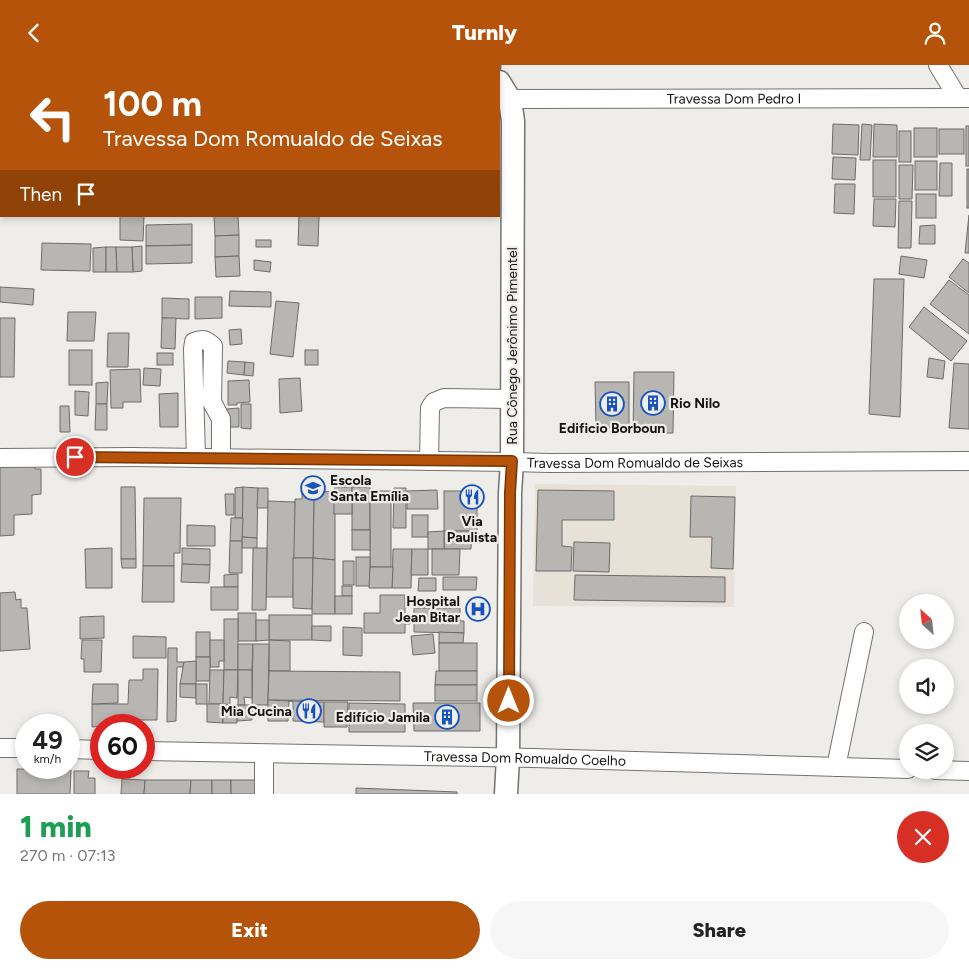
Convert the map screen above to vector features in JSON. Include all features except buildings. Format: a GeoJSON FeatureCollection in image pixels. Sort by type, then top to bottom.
{"type":"FeatureCollection","features":[{"type":"Feature","properties":{"kind":"main road","name":"Rua Cônego Jerônimo Pimentel"},"geometry":{"type":"LineString","coordinates":[[502,93],[513,121],[512,461],[506,794]]}},
{"type":"Feature","properties":{"kind":"street"},"geometry":{"type":"LineString","coordinates":[[938,65],[963,98]]}},
{"type":"Feature","properties":{"kind":"street","name":"Travessa Dom Pedro I"},"geometry":{"type":"LineString","coordinates":[[502,93],[963,98]]}},
{"type":"Feature","properties":{"kind":"street"},"geometry":{"type":"LineString","coordinates":[[196,458],[192,349],[194,342],[201,339],[207,340],[213,346],[212,402],[221,419],[221,458]]}},
{"type":"Feature","properties":{"kind":"street"},"geometry":{"type":"LineString","coordinates":[[430,461],[430,408],[434,402],[444,398],[512,399]]}},
{"type":"Feature","properties":{"kind":"street","name":"Travessa Dom Romualdo de Seixas"},"geometry":{"type":"LineString","coordinates":[[0,458],[221,458],[558,463],[969,461]]}},
{"type":"Feature","properties":{"kind":"street"},"geometry":{"type":"LineString","coordinates":[[836,767],[864,632]]}},
{"type":"Feature","properties":{"kind":"street"},"geometry":{"type":"LineString","coordinates":[[0,748],[15,748]]}},
{"type":"Feature","properties":{"kind":"street","name":"Travessa Dom Romualdo Coelho"},"geometry":{"type":"LineString","coordinates":[[155,751],[508,757],[899,769]]}},
{"type":"Feature","properties":{"kind":"street"},"geometry":{"type":"LineString","coordinates":[[264,754],[264,794]]}},
{"type":"Feature","properties":{"kind":"street"},"geometry":{"type":"LineString","coordinates":[[954,771],[969,771]]}},
{"type":"Feature","properties":{"kind":"shaded area"},"geometry":{"type":"Polygon","coordinates":[[[535,484],[736,486],[734,607],[533,606],[535,484]]]}},
{"type":"Feature","properties":{"kind":"place","name":"Rio Nilo"},"geometry":{"type":"Point","coordinates":[653,403]}},
{"type":"Feature","properties":{"kind":"place","name":"Edificio Borboun"},"geometry":{"type":"Point","coordinates":[612,404]}},
{"type":"Feature","properties":{"kind":"place","name":"Escola Santa Emília"},"geometry":{"type":"Point","coordinates":[313,488]}},
{"type":"Feature","properties":{"kind":"place","name":"Via Paulista"},"geometry":{"type":"Point","coordinates":[472,497]}},
{"type":"Feature","properties":{"kind":"place","name":"Hospital Jean Bitar"},"geometry":{"type":"Point","coordinates":[478,609]}},
{"type":"Feature","properties":{"kind":"place","name":"Mia Cucina"},"geometry":{"type":"Point","coordinates":[309,711]}},
{"type":"Feature","properties":{"kind":"place","name":"Edifício Jamila"},"geometry":{"type":"Point","coordinates":[447,717]}},
{"type":"Feature","properties":{"kind":"route"},"geometry":{"type":"LineString","coordinates":[[75,457],[512,461],[510,493],[509,701]]}}]}
